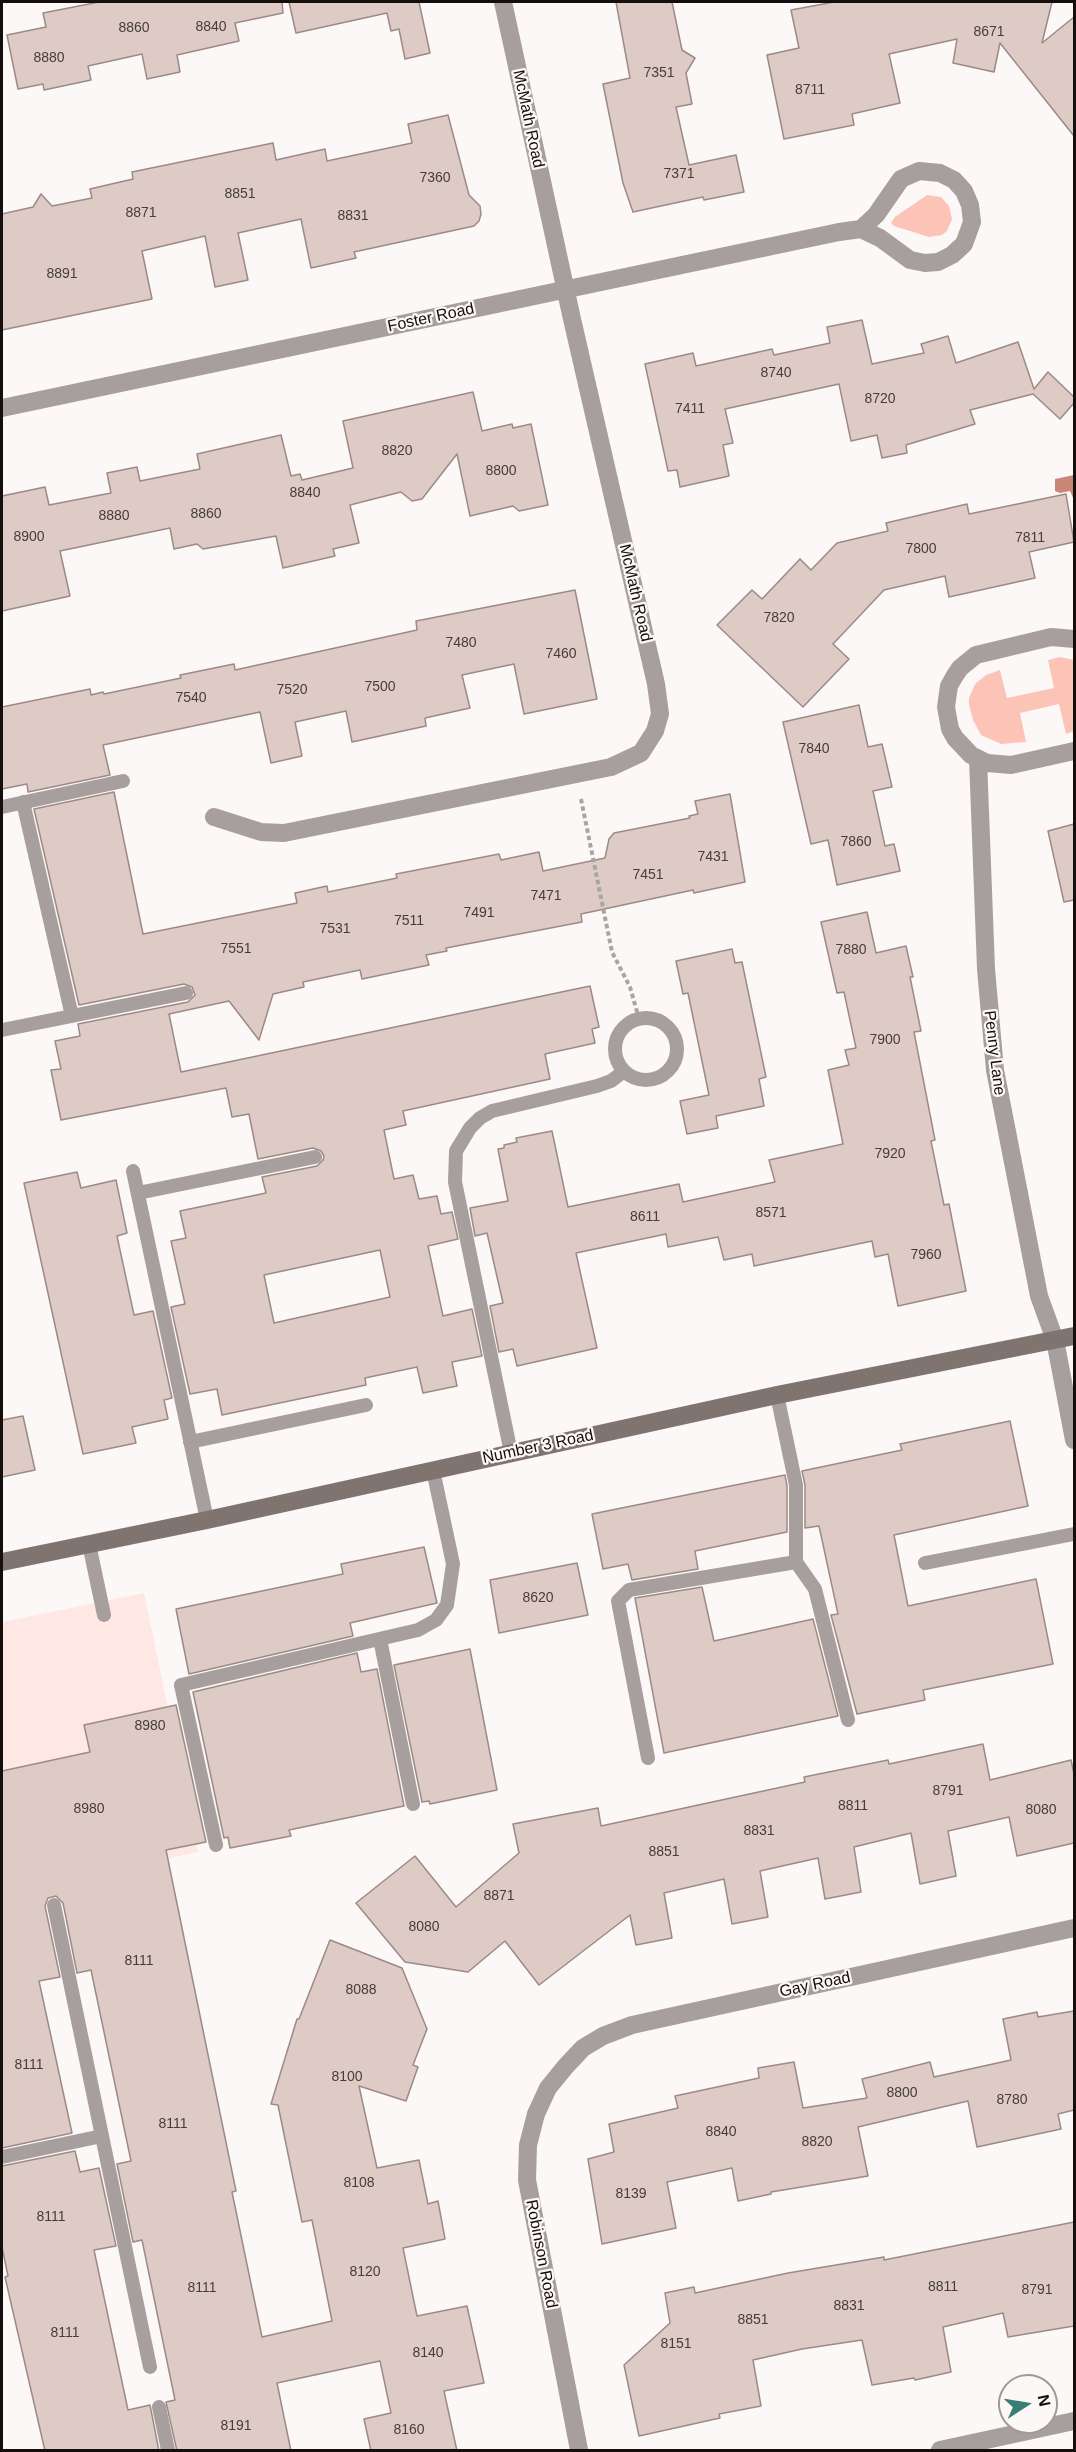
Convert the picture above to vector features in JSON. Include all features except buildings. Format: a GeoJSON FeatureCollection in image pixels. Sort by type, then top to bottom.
{"type":"FeatureCollection","features":[{"type":"Feature","properties":{"kind":"main road","name":"Number 3 Road"},"geometry":{"type":"LineString","coordinates":[[2,1562],[207,1520],[777,1395],[1074,1336]]}},
{"type":"Feature","properties":{"kind":"street","name":"McMath Road"},"geometry":{"type":"LineString","coordinates":[[214,817],[261,832],[284,833],[617,765],[641,753],[655,731],[660,706],[503,2]]}},
{"type":"Feature","properties":{"kind":"street"},"geometry":{"type":"LineString","coordinates":[[933,171],[947,177],[964,191],[970,205],[972,222],[964,244],[952,255],[938,262],[925,263],[910,260],[880,238],[861,229],[876,215],[901,179],[913,172],[933,171]]}},
{"type":"Feature","properties":{"kind":"street","name":"Foster Road"},"geometry":{"type":"LineString","coordinates":[[2,408],[839,231],[861,229]]}},
{"type":"Feature","properties":{"kind":"street"},"geometry":{"type":"LineString","coordinates":[[1074,639],[1051,637],[976,655],[960,668],[949,686],[946,707],[950,729],[962,747],[978,759],[994,764],[1011,765],[1074,752]]}},
{"type":"Feature","properties":{"kind":"street","name":"Penny Lane"},"geometry":{"type":"LineString","coordinates":[[978,759],[987,980],[995,1070],[1038,1288],[1055,1340],[1074,1440]]}},
{"type":"Feature","properties":{"kind":"street","name":"Gay Road"},"geometry":{"type":"LineString","coordinates":[[566,2066],[583,2048],[603,2036],[632,2025],[1074,1928]]}},
{"type":"Feature","properties":{"kind":"street","name":"Robinson Road"},"geometry":{"type":"LineString","coordinates":[[566,2066],[548,2088],[536,2114],[528,2145],[527,2180],[579,2451]]}},
{"type":"Feature","properties":{"kind":"street"},"geometry":{"type":"LineString","coordinates":[[940,2451],[1074,2421]]}},
{"type":"Feature","properties":{"kind":"lane"},"geometry":{"type":"LineString","coordinates":[[2,807],[123,781]]}},
{"type":"Feature","properties":{"kind":"lane"},"geometry":{"type":"LineString","coordinates":[[23,802],[72,1016]]}},
{"type":"Feature","properties":{"kind":"lane"},"geometry":{"type":"LineString","coordinates":[[2,1030],[186,993]]}},
{"type":"Feature","properties":{"kind":"lane"},"geometry":{"type":"LineString","coordinates":[[639,1019],[657,1021],[668,1028],[677,1046],[674,1062],[669,1070],[656,1079],[641,1080],[623,1071],[616,1058],[616,1040],[626,1025],[639,1019]]}},
{"type":"Feature","properties":{"kind":"lane"},"geometry":{"type":"LineString","coordinates":[[511,1453],[455,1182],[456,1151],[470,1128],[492,1111],[597,1086],[611,1081],[623,1071]]}},
{"type":"Feature","properties":{"kind":"lane"},"geometry":{"type":"LineString","coordinates":[[138,1193],[315,1157]]}},
{"type":"Feature","properties":{"kind":"lane"},"geometry":{"type":"LineString","coordinates":[[133,1172],[207,1520]]}},
{"type":"Feature","properties":{"kind":"lane"},"geometry":{"type":"LineString","coordinates":[[777,1395],[796,1485],[796,1562],[814,1589],[848,1720]]}},
{"type":"Feature","properties":{"kind":"lane"},"geometry":{"type":"LineString","coordinates":[[190,1442],[366,1405]]}},
{"type":"Feature","properties":{"kind":"lane"},"geometry":{"type":"LineString","coordinates":[[216,1845],[181,1685],[417,1630],[436,1620],[447,1605],[453,1564],[433,1470]]}},
{"type":"Feature","properties":{"kind":"lane"},"geometry":{"type":"LineString","coordinates":[[925,1563],[1074,1534]]}},
{"type":"Feature","properties":{"kind":"lane"},"geometry":{"type":"LineString","coordinates":[[89,1544],[104,1615]]}},
{"type":"Feature","properties":{"kind":"lane"},"geometry":{"type":"LineString","coordinates":[[648,1758],[618,1601],[629,1590],[796,1562]]}},
{"type":"Feature","properties":{"kind":"lane"},"geometry":{"type":"LineString","coordinates":[[380,1639],[413,1804]]}},
{"type":"Feature","properties":{"kind":"lane"},"geometry":{"type":"LineString","coordinates":[[54,1905],[150,2367]]}},
{"type":"Feature","properties":{"kind":"lane"},"geometry":{"type":"LineString","coordinates":[[2,2157],[102,2136]]}},
{"type":"Feature","properties":{"kind":"lane"},"geometry":{"type":"LineString","coordinates":[[159,2407],[168,2451]]}},
{"type":"Feature","properties":{"kind":"path"},"geometry":{"type":"LineString","coordinates":[[576,775],[612,952],[630,987],[639,1019]]}},
{"type":"Feature","properties":{"kind":"shaded area"},"geometry":{"type":"Polygon","coordinates":[[[927,195],[941,197],[949,206],[952,219],[947,231],[942,235],[929,237],[891,223],[895,217],[927,195]]]}},
{"type":"Feature","properties":{"kind":"shaded area"},"geometry":{"type":"Polygon","coordinates":[[[1074,475],[1074,500],[1070,491],[1060,493],[1055,491],[1055,479],[1074,475]]]}},
{"type":"Feature","properties":{"kind":"shaded area"},"geometry":{"type":"Polygon","coordinates":[[[1060,657],[1074,660],[1074,731],[1066,734],[1059,704],[1020,713],[1026,742],[1001,744],[981,735],[973,720],[969,705],[969,698],[975,684],[986,675],[1000,670],[1007,698],[1054,688],[1048,660],[1060,657]]]}},
{"type":"Feature","properties":{"kind":"shaded area"},"geometry":{"type":"Polygon","coordinates":[[[144,1593],[198,1852],[2,1894],[2,1622],[144,1593]]]}}]}
